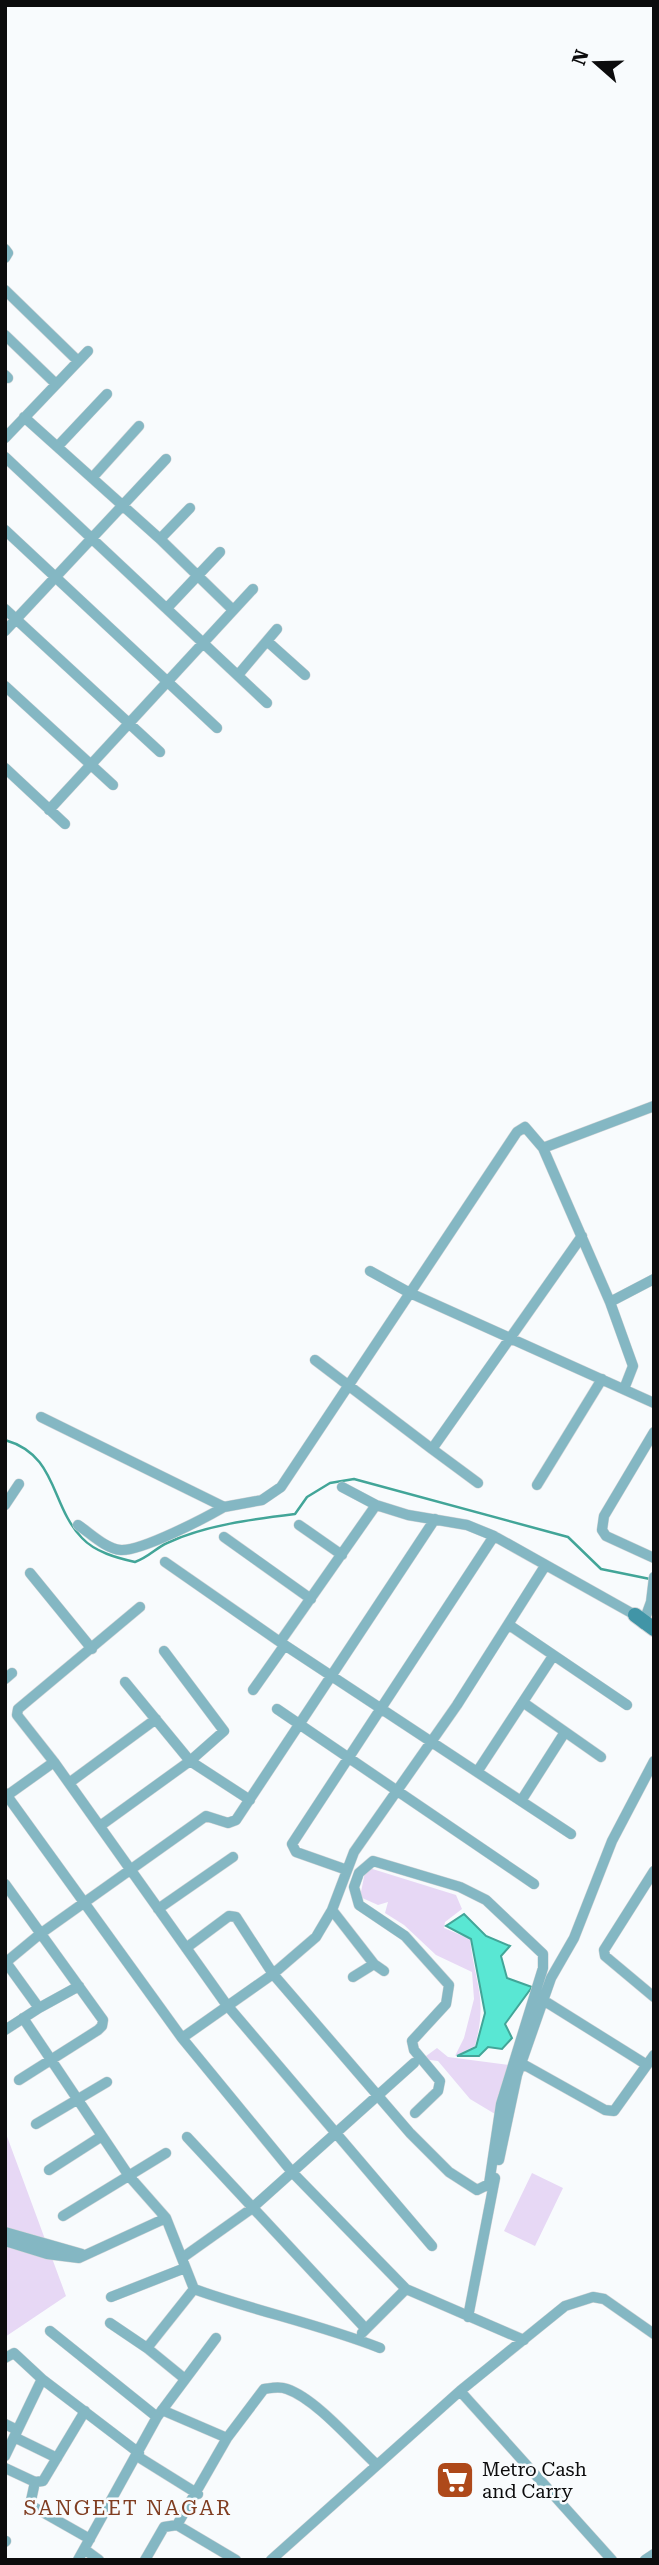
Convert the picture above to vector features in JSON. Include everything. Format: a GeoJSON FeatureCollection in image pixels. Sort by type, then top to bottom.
{"type":"FeatureCollection","features":[{"type":"Feature","properties":{"kind":"street"},"geometry":{"type":"LineString","coordinates":[[5,249],[8,253],[5,258]]}},
{"type":"Feature","properties":{"kind":"street"},"geometry":{"type":"LineString","coordinates":[[5,290],[78,361]]}},
{"type":"Feature","properties":{"kind":"street"},"geometry":{"type":"LineString","coordinates":[[5,335],[56,384]]}},
{"type":"Feature","properties":{"kind":"street"},"geometry":{"type":"LineString","coordinates":[[5,438],[88,351]]}},
{"type":"Feature","properties":{"kind":"street"},"geometry":{"type":"LineString","coordinates":[[58,446],[107,394]]}},
{"type":"Feature","properties":{"kind":"street"},"geometry":{"type":"LineString","coordinates":[[24,417],[160,538],[233,610]]}},
{"type":"Feature","properties":{"kind":"street"},"geometry":{"type":"LineString","coordinates":[[92,478],[139,426]]}},
{"type":"Feature","properties":{"kind":"street"},"geometry":{"type":"LineString","coordinates":[[5,457],[267,702]]}},
{"type":"Feature","properties":{"kind":"street"},"geometry":{"type":"LineString","coordinates":[[5,631],[166,459]]}},
{"type":"Feature","properties":{"kind":"street"},"geometry":{"type":"LineString","coordinates":[[160,538],[190,508]]}},
{"type":"Feature","properties":{"kind":"street"},"geometry":{"type":"LineString","coordinates":[[5,530],[217,728]]}},
{"type":"Feature","properties":{"kind":"street"},"geometry":{"type":"LineString","coordinates":[[167,608],[220,552]]}},
{"type":"Feature","properties":{"kind":"street"},"geometry":{"type":"LineString","coordinates":[[49,810],[253,589]]}},
{"type":"Feature","properties":{"kind":"street"},"geometry":{"type":"LineString","coordinates":[[5,609],[160,752]]}},
{"type":"Feature","properties":{"kind":"street"},"geometry":{"type":"LineString","coordinates":[[237,675],[277,629]]}},
{"type":"Feature","properties":{"kind":"street"},"geometry":{"type":"LineString","coordinates":[[267,641],[305,675]]}},
{"type":"Feature","properties":{"kind":"street"},"geometry":{"type":"LineString","coordinates":[[5,686],[113,785]]}},
{"type":"Feature","properties":{"kind":"street"},"geometry":{"type":"LineString","coordinates":[[5,768],[65,824]]}},
{"type":"Feature","properties":{"kind":"street"},"geometry":{"type":"LineString","coordinates":[[543,1148],[654,1105]]}},
{"type":"Feature","properties":{"kind":"street"},"geometry":{"type":"LineString","coordinates":[[41,1417],[224,1507],[234,1507],[273,1495],[350,1385],[517,1132],[526,1127],[543,1148],[610,1302],[632,1366],[624,1389]]}},
{"type":"Feature","properties":{"kind":"street"},"geometry":{"type":"LineString","coordinates":[[432,1449],[582,1237]]}},
{"type":"Feature","properties":{"kind":"street"},"geometry":{"type":"LineString","coordinates":[[370,1270],[410,1293],[654,1403]]}},
{"type":"Feature","properties":{"kind":"street"},"geometry":{"type":"LineString","coordinates":[[610,1302],[654,1279]]}},
{"type":"Feature","properties":{"kind":"street"},"geometry":{"type":"LineString","coordinates":[[315,1360],[478,1483]]}},
{"type":"Feature","properties":{"kind":"street"},"geometry":{"type":"LineString","coordinates":[[537,1485],[603,1380]]}},
{"type":"Feature","properties":{"kind":"street"},"geometry":{"type":"LineString","coordinates":[[654,1433],[604,1516],[602,1530],[606,1536],[650,1557],[654,1566]]}},
{"type":"Feature","properties":{"kind":"street"},"geometry":{"type":"LineString","coordinates":[[5,1505],[19,1484]]}},
{"type":"Feature","properties":{"kind":"street"},"geometry":{"type":"LineString","coordinates":[[342,1487],[376,1505],[467,1525],[494,1536],[646,1621],[654,1577]]}},
{"type":"Feature","properties":{"kind":"street"},"geometry":{"type":"LineString","coordinates":[[253,1690],[376,1505]]}},
{"type":"Feature","properties":{"kind":"street"},"geometry":{"type":"LineString","coordinates":[[78,1525],[110,1547],[125,1550],[203,1520],[224,1507]]}},
{"type":"Feature","properties":{"kind":"street"},"geometry":{"type":"LineString","coordinates":[[39,2008],[6,1962],[40,1934],[132,1872],[206,1816],[232,1823],[250,1800],[435,1519]]}},
{"type":"Feature","properties":{"kind":"street"},"geometry":{"type":"LineString","coordinates":[[299,1525],[341,1555]]}},
{"type":"Feature","properties":{"kind":"street"},"geometry":{"type":"LineString","coordinates":[[347,1870],[296,1852],[292,1847],[494,1536]]}},
{"type":"Feature","properties":{"kind":"street"},"geometry":{"type":"LineString","coordinates":[[224,1537],[311,1599]]}},
{"type":"Feature","properties":{"kind":"street"},"geometry":{"type":"LineString","coordinates":[[165,1562],[331,1677],[571,1834]]}},
{"type":"Feature","properties":{"kind":"street"},"geometry":{"type":"LineString","coordinates":[[182,2038],[226,2004],[273,1974],[316,1937],[332,1910],[354,1852],[509,1625],[545,1566]]}},
{"type":"Feature","properties":{"kind":"street"},"geometry":{"type":"LineString","coordinates":[[30,1573],[92,1649]]}},
{"type":"Feature","properties":{"kind":"street"},"geometry":{"type":"LineString","coordinates":[[140,1607],[16,1712],[226,2004],[432,2246]]}},
{"type":"Feature","properties":{"kind":"street"},"geometry":{"type":"LineString","coordinates":[[509,1625],[627,1705]]}},
{"type":"Feature","properties":{"kind":"street"},"geometry":{"type":"LineString","coordinates":[[100,1826],[191,1761],[224,1731],[164,1651]]}},
{"type":"Feature","properties":{"kind":"street"},"geometry":{"type":"LineString","coordinates":[[477,1772],[553,1657]]}},
{"type":"Feature","properties":{"kind":"street"},"geometry":{"type":"LineString","coordinates":[[125,1682],[191,1761],[250,1800]]}},
{"type":"Feature","properties":{"kind":"street"},"geometry":{"type":"LineString","coordinates":[[524,1703],[601,1757]]}},
{"type":"Feature","properties":{"kind":"street"},"geometry":{"type":"LineString","coordinates":[[277,1709],[534,1884]]}},
{"type":"Feature","properties":{"kind":"street"},"geometry":{"type":"LineString","coordinates":[[69,1783],[156,1719]]}},
{"type":"Feature","properties":{"kind":"street"},"geometry":{"type":"LineString","coordinates":[[521,1801],[565,1732]]}},
{"type":"Feature","properties":{"kind":"street"},"geometry":{"type":"LineString","coordinates":[[468,2317],[521,2063],[551,1978],[574,1938],[612,1841],[654,1761]]}},
{"type":"Feature","properties":{"kind":"street"},"geometry":{"type":"LineString","coordinates":[[54,1762],[6,1795],[182,2038],[292,2172],[405,2289],[524,2340]]}},
{"type":"Feature","properties":{"kind":"street"},"geometry":{"type":"LineString","coordinates":[[158,1909],[233,1857]]}},
{"type":"Feature","properties":{"kind":"street"},"geometry":{"type":"LineString","coordinates":[[186,1948],[233,1916],[273,1974],[410,2133],[449,2172],[477,2190],[486,2188],[489,2184],[501,2104],[517,2045],[543,1968],[543,1954],[486,1900],[460,1887],[373,1861],[359,1873],[354,1887],[359,1905],[405,1936],[439,1971],[450,1991],[446,2004],[412,2041],[414,2050],[440,2081],[438,2091],[415,2113]]}},
{"type":"Feature","properties":{"kind":"street"},"geometry":{"type":"LineString","coordinates":[[654,1871],[604,1950],[605,1956],[654,1997]]}},
{"type":"Feature","properties":{"kind":"street"},"geometry":{"type":"LineString","coordinates":[[7,1890],[101,2015],[103,2026],[51,2062],[19,2080]]}},
{"type":"Feature","properties":{"kind":"street"},"geometry":{"type":"LineString","coordinates":[[332,1910],[374,1964],[384,1971]]}},
{"type":"Feature","properties":{"kind":"street"},"geometry":{"type":"LineString","coordinates":[[353,1977],[374,1964]]}},
{"type":"Feature","properties":{"kind":"street"},"geometry":{"type":"LineString","coordinates":[[5,2030],[79,1986]]}},
{"type":"Feature","properties":{"kind":"street"},"geometry":{"type":"LineString","coordinates":[[543,2000],[647,2065]]}},
{"type":"Feature","properties":{"kind":"street"},"geometry":{"type":"LineString","coordinates":[[23,2018],[129,2176],[166,2218],[194,2289],[236,2304],[359,2339],[380,2348]]}},
{"type":"Feature","properties":{"kind":"street"},"geometry":{"type":"LineString","coordinates":[[521,2063],[605,2110],[614,2111],[654,2055]]}},
{"type":"Feature","properties":{"kind":"street"},"geometry":{"type":"LineString","coordinates":[[111,2297],[183,2263],[251,2209],[414,2063]]}},
{"type":"Feature","properties":{"kind":"street"},"geometry":{"type":"LineString","coordinates":[[36,2124],[107,2082]]}},
{"type":"Feature","properties":{"kind":"street"},"geometry":{"type":"LineString","coordinates":[[49,2170],[102,2136]]}},
{"type":"Feature","properties":{"kind":"street"},"geometry":{"type":"LineString","coordinates":[[187,2137],[251,2209],[364,2327]]}},
{"type":"Feature","properties":{"kind":"street"},"geometry":{"type":"LineString","coordinates":[[63,2216],[166,2153]]}},
{"type":"Feature","properties":{"kind":"street"},"geometry":{"type":"LineString","coordinates":[[5,2241],[65,2258],[88,2255],[166,2218]]}},
{"type":"Feature","properties":{"kind":"street"},"geometry":{"type":"LineString","coordinates":[[5,2231],[88,2255]]}},
{"type":"Feature","properties":{"kind":"street"},"geometry":{"type":"LineString","coordinates":[[147,2348],[194,2289]]}},
{"type":"Feature","properties":{"kind":"street"},"geometry":{"type":"LineString","coordinates":[[359,2339],[364,2327],[405,2289]]}},
{"type":"Feature","properties":{"kind":"street"},"geometry":{"type":"LineString","coordinates":[[271,2560],[460,2391],[565,2306],[593,2297],[610,2302],[654,2334]]}},
{"type":"Feature","properties":{"kind":"street"},"geometry":{"type":"LineString","coordinates":[[110,2323],[186,2379]]}},
{"type":"Feature","properties":{"kind":"street"},"geometry":{"type":"LineString","coordinates":[[50,2331],[160,2414],[227,2438]]}},
{"type":"Feature","properties":{"kind":"street"},"geometry":{"type":"LineString","coordinates":[[78,2560],[160,2414],[216,2338]]}},
{"type":"Feature","properties":{"kind":"street"},"geometry":{"type":"LineString","coordinates":[[5,2358],[14,2353],[42,2379],[138,2454],[198,2494]]}},
{"type":"Feature","properties":{"kind":"street"},"geometry":{"type":"LineString","coordinates":[[5,2456],[42,2379]]}},
{"type":"Feature","properties":{"kind":"street"},"geometry":{"type":"LineString","coordinates":[[177,2525],[198,2494],[227,2438],[264,2389],[277,2386],[307,2400],[377,2466]]}},
{"type":"Feature","properties":{"kind":"street"},"geometry":{"type":"LineString","coordinates":[[460,2391],[612,2560]]}},
{"type":"Feature","properties":{"kind":"street"},"geometry":{"type":"LineString","coordinates":[[5,2468],[35,2482],[43,2481],[85,2412]]}},
{"type":"Feature","properties":{"kind":"street"},"geometry":{"type":"LineString","coordinates":[[5,2424],[15,2434],[57,2458]]}},
{"type":"Feature","properties":{"kind":"street"},"geometry":{"type":"LineString","coordinates":[[35,2482],[30,2505],[90,2539]]}},
{"type":"Feature","properties":{"kind":"street"},"geometry":{"type":"LineString","coordinates":[[145,2560],[164,2527],[177,2525],[236,2560]]}},
{"type":"Feature","properties":{"kind":"street"},"geometry":{"type":"LineString","coordinates":[[84,2550],[99,2560]]}},
{"type":"Feature","properties":{"kind":"street"},"geometry":{"type":"LineString","coordinates":[[645,2560],[654,2554]]}},
{"type":"Feature","properties":{"kind":"shaded area"},"geometry":{"type":"Polygon","coordinates":[[[366,1867],[456,1895],[462,1909],[445,1922],[444,1928],[470,1939],[480,2003],[475,2046],[455,2056],[464,2038],[474,1999],[472,1972],[436,1955],[404,1925],[385,1913],[388,1902],[378,1905],[360,1897],[366,1867]]]}},
{"type":"Feature","properties":{"kind":"shaded area"},"geometry":{"type":"Polygon","coordinates":[[[464,1914],[486,1936],[510,1946],[501,1956],[507,1978],[532,1987],[505,2024],[512,2038],[502,2049],[488,2047],[479,2056],[457,2056],[476,2047],[485,2013],[471,1939],[446,1926],[464,1914]]]}},
{"type":"Feature","properties":{"kind":"shaded area"},"geometry":{"type":"Polygon","coordinates":[[[437,2048],[448,2057],[509,2065],[495,2114],[470,2099],[438,2061],[422,2059],[437,2048]]]}},
{"type":"Feature","properties":{"kind":"shaded area"},"geometry":{"type":"Polygon","coordinates":[[[5,2131],[66,2296],[5,2337],[5,2131]]]}},
{"type":"Feature","properties":{"kind":"shaded area"},"geometry":{"type":"Polygon","coordinates":[[[532,2173],[563,2188],[535,2246],[504,2231],[532,2173]]]}},
{"type":"Feature","properties":{"kind":"waterway"},"geometry":{"type":"LineString","coordinates":[[5,1440],[22,1447],[35,1457],[44,1469],[72,1525],[87,1543],[100,1551],[135,1562],[167,1543],[214,1527],[295,1514],[307,1497],[330,1483],[354,1479],[568,1537],[601,1569],[650,1579]]}},
{"type":"Feature","properties":{"kind":"place","name":"Metro Cash and Carry"},"geometry":{"type":"Point","coordinates":[455,2480]}},
{"type":"Feature","properties":{"kind":"district","name":"SANGEET NAGAR"},"geometry":{"type":"Point","coordinates":[128,2508]}}]}
